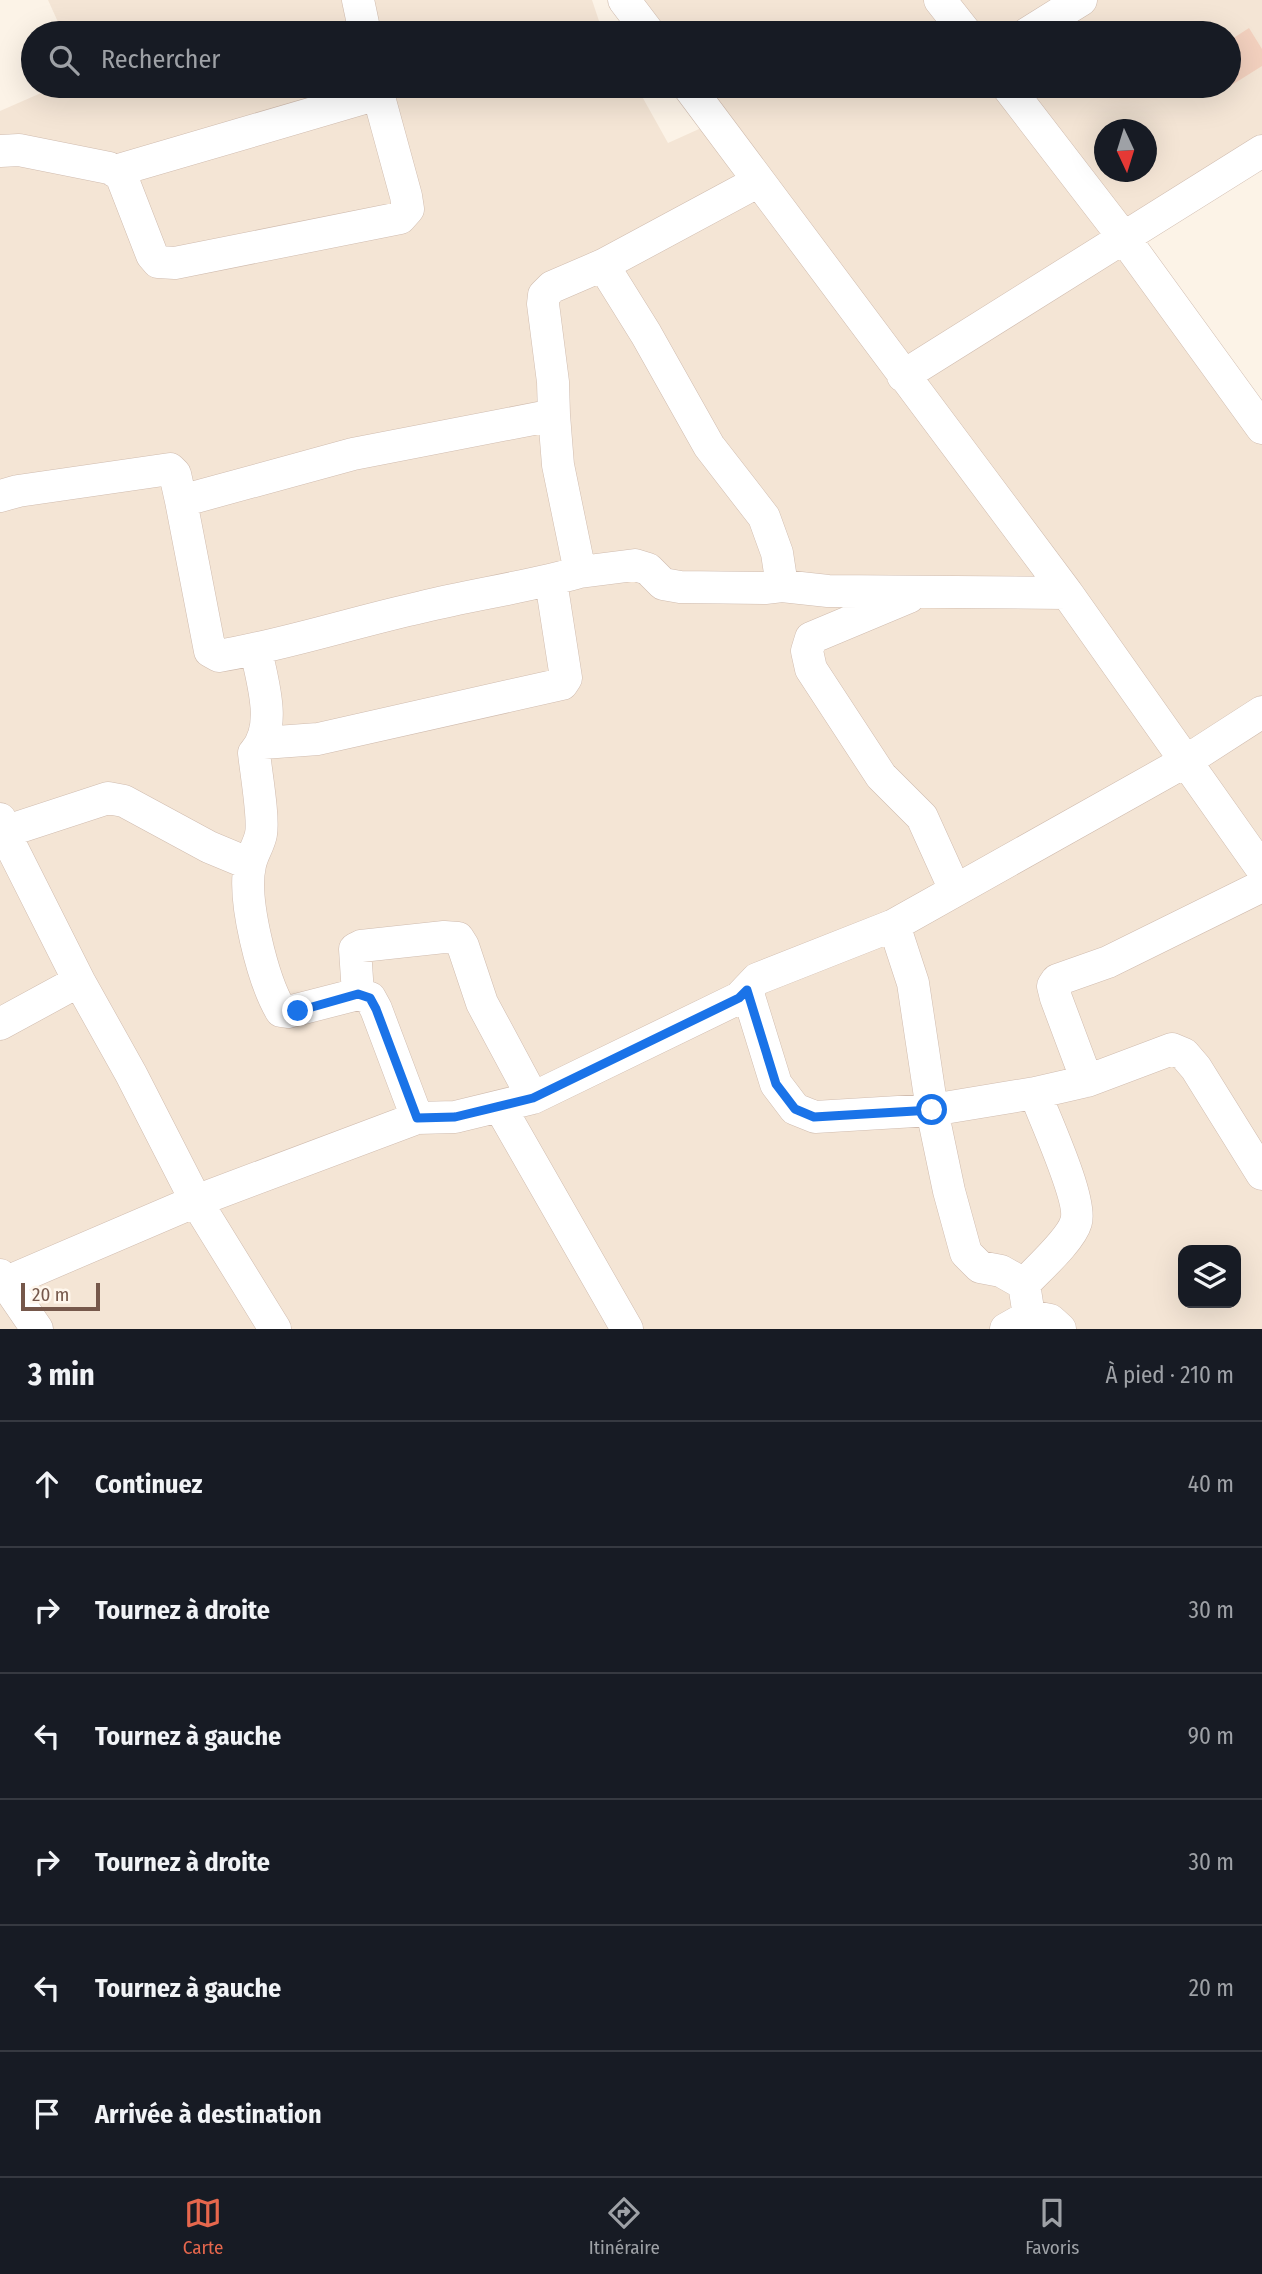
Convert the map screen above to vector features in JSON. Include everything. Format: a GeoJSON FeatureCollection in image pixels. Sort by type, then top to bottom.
{"type":"FeatureCollection","features":[{"type":"Feature","properties":{"kind":"street"},"geometry":{"type":"LineString","coordinates":[[358,0],[362,21]]}},
{"type":"Feature","properties":{"kind":"street"},"geometry":{"type":"LineString","coordinates":[[624,0],[640,21]]}},
{"type":"Feature","properties":{"kind":"street"},"geometry":{"type":"LineString","coordinates":[[940,0],[957,21]]}},
{"type":"Feature","properties":{"kind":"street"},"geometry":{"type":"LineString","coordinates":[[1047,21],[1081,0]]}},
{"type":"Feature","properties":{"kind":"street"},"geometry":{"type":"LineString","coordinates":[[115,171],[351,98]]}},
{"type":"Feature","properties":{"kind":"street"},"geometry":{"type":"LineString","coordinates":[[0,151],[19,150],[115,171],[121,175],[152,255],[158,262],[175,263],[400,218],[408,209],[407,196],[379,98]]}},
{"type":"Feature","properties":{"kind":"street"},"geometry":{"type":"LineString","coordinates":[[697,98],[1067,593],[1262,869]]}},
{"type":"Feature","properties":{"kind":"street"},"geometry":{"type":"LineString","coordinates":[[1016,98],[1124,238],[1261,424]]}},
{"type":"Feature","properties":{"kind":"street"},"geometry":{"type":"LineString","coordinates":[[903,376],[1262,151]]}},
{"type":"Feature","properties":{"kind":"street"},"geometry":{"type":"LineString","coordinates":[[263,743],[296,743],[318,739],[562,684],[566,678],[566,576],[554,382],[544,295],[569,278],[603,265],[758,181]]}},
{"type":"Feature","properties":{"kind":"street"},"geometry":{"type":"LineString","coordinates":[[603,265],[646,334],[709,446],[764,517],[777,553],[782,586]]}},
{"type":"Feature","properties":{"kind":"street"},"geometry":{"type":"LineString","coordinates":[[181,501],[353,454],[555,415]]}},
{"type":"Feature","properties":{"kind":"street"},"geometry":{"type":"LineString","coordinates":[[0,496],[170,469],[175,474],[181,501],[210,651],[219,656],[423,607],[566,576],[635,565],[648,569],[663,584],[680,587],[782,586],[828,591],[1067,593]]}},
{"type":"Feature","properties":{"kind":"street"},"geometry":{"type":"LineString","coordinates":[[921,591],[811,638],[807,651],[811,669],[881,776],[922,817],[955,890]]}},
{"type":"Feature","properties":{"kind":"street"},"geometry":{"type":"LineString","coordinates":[[256,649],[267,719],[263,743],[254,753],[261,833],[250,864],[248,898],[274,999],[281,1011],[298,1011],[358,994],[370,998],[417,1118]]}},
{"type":"Feature","properties":{"kind":"street"},"geometry":{"type":"LineString","coordinates":[[37,1329],[3,1281],[196,1201],[417,1118],[455,1117],[533,1098],[739,998],[757,979],[894,925],[1186,761],[1262,712]]}},
{"type":"Feature","properties":{"kind":"street"},"geometry":{"type":"LineString","coordinates":[[250,864],[209,846],[124,801],[108,798],[2,826],[79,981],[131,1074],[196,1201],[275,1329]]}},
{"type":"Feature","properties":{"kind":"street"},"geometry":{"type":"LineString","coordinates":[[1087,1081],[1056,998],[1053,986],[1057,980],[1108,962],[1262,886]]}},
{"type":"Feature","properties":{"kind":"street"},"geometry":{"type":"LineString","coordinates":[[894,925],[913,983],[932,1110],[948,1191],[966,1253],[979,1267],[1001,1271],[1024,1284]]}},
{"type":"Feature","properties":{"kind":"street"},"geometry":{"type":"LineString","coordinates":[[358,994],[355,949],[361,946],[444,937],[457,938],[463,946],[482,1003],[533,1098]]}},
{"type":"Feature","properties":{"kind":"street"},"geometry":{"type":"LineString","coordinates":[[0,1024],[79,981]]}},
{"type":"Feature","properties":{"kind":"street"},"geometry":{"type":"LineString","coordinates":[[747,990],[776,1084],[795,1109],[814,1117],[932,1110],[1035,1093],[1087,1081],[1172,1049],[1184,1054],[1196,1068],[1262,1174]]}},
{"type":"Feature","properties":{"kind":"street"},"geometry":{"type":"LineString","coordinates":[[1035,1093],[1076,1201],[1077,1221],[1062,1243],[1024,1284],[1017,1322],[1050,1320],[1060,1329]]}},
{"type":"Feature","properties":{"kind":"street"},"geometry":{"type":"LineString","coordinates":[[500,1107],[628,1329]]}},
{"type":"Feature","properties":{"kind":"shaded area"},"geometry":{"type":"Polygon","coordinates":[[[48,0],[592,0],[599,21],[58,21],[48,0]]]}},
{"type":"Feature","properties":{"kind":"shaded area"},"geometry":{"type":"Polygon","coordinates":[[[627,0],[1262,0],[1262,151],[1124,238],[1262,422],[1262,1329],[0,1329],[0,111],[30,98],[643,98],[668,143],[719,120],[702,98],[1241,98],[1241,21],[644,21],[627,0]]]}},
{"type":"Feature","properties":{"kind":"building"},"geometry":{"type":"Polygon","coordinates":[[[1249,28],[1262,49],[1262,66],[1241,79],[1241,33],[1249,28]]]}},
{"type":"Feature","properties":{"kind":"route"},"geometry":{"type":"LineString","coordinates":[[298,1011],[358,994],[370,998],[417,1118],[455,1117],[533,1098],[739,998],[747,990],[776,1084],[795,1109],[814,1117],[932,1110]]}}]}
